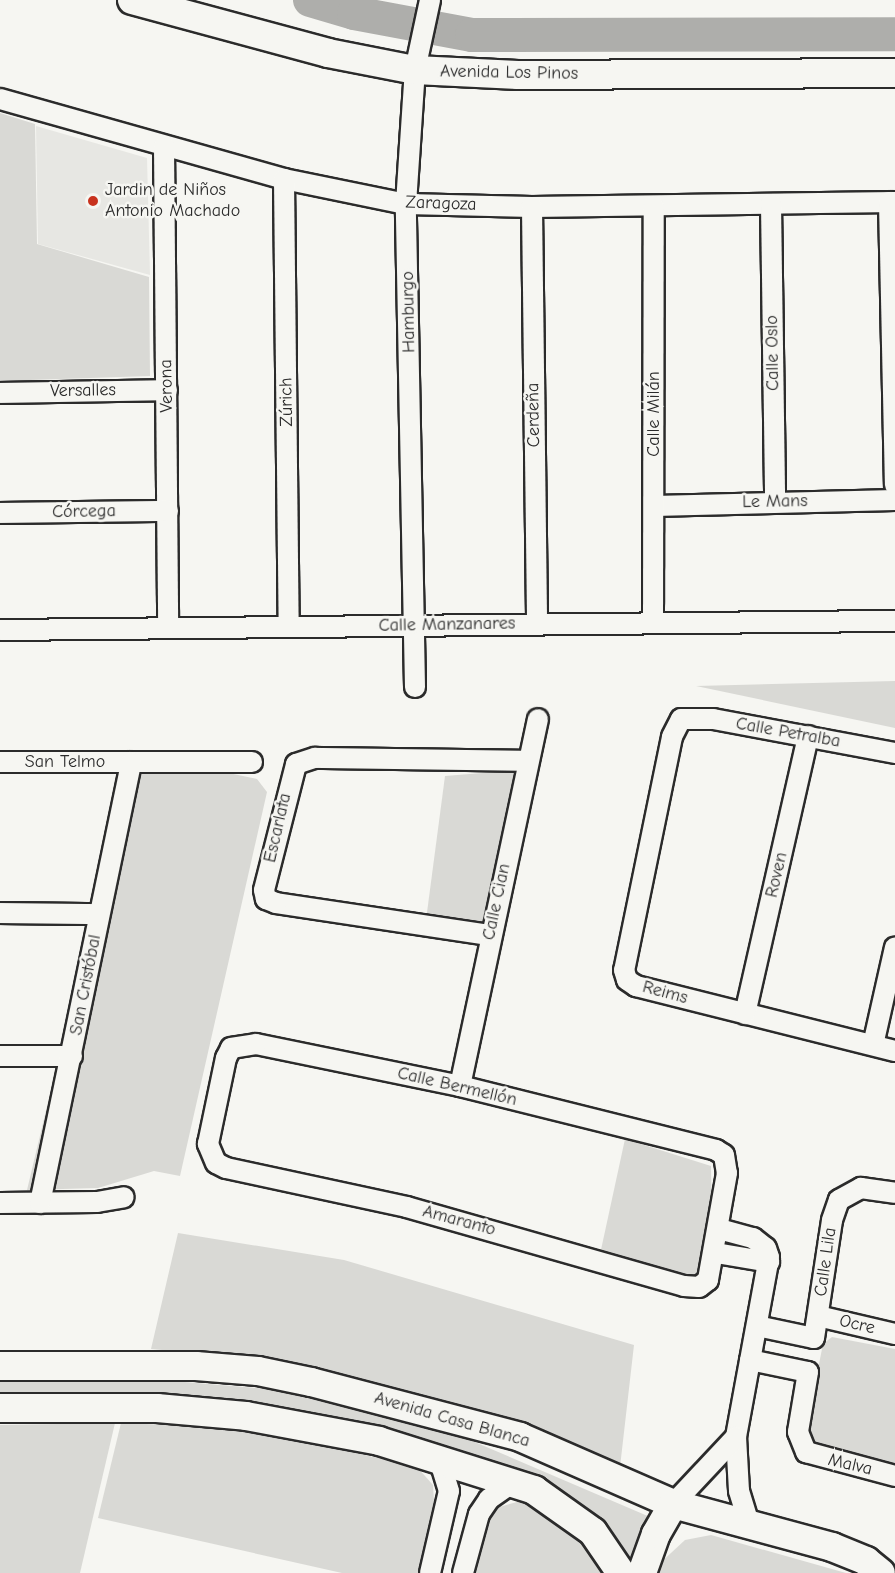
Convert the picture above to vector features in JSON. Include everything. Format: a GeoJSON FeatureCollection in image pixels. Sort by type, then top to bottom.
{"type":"FeatureCollection","features":[{"type":"Feature","properties":{"kind":"street","name":"Avenida Los Pinos"},"geometry":{"type":"LineString","coordinates":[[132,0],[328,53],[418,58],[518,75],[895,73]]}},
{"type":"Feature","properties":{"kind":"street","name":"Hamburgo"},"geometry":{"type":"LineString","coordinates":[[415,687],[417,626],[406,204],[418,58],[430,4]]}},
{"type":"Feature","properties":{"kind":"street","name":"Zaragoza"},"geometry":{"type":"LineString","coordinates":[[0,99],[284,179],[406,204],[532,207],[892,202]]}},
{"type":"Feature","properties":{"kind":"street","name":"Verona"},"geometry":{"type":"LineString","coordinates":[[164,146],[168,627]]}},
{"type":"Feature","properties":{"kind":"street","name":"Zúrich"},"geometry":{"type":"LineString","coordinates":[[284,179],[289,625]]}},
{"type":"Feature","properties":{"kind":"street"},"geometry":{"type":"LineString","coordinates":[[892,202],[895,485]]}},
{"type":"Feature","properties":{"kind":"street","name":"Calle Oslo"},"geometry":{"type":"LineString","coordinates":[[771,204],[775,501]]}},
{"type":"Feature","properties":{"kind":"street","name":"Calle Milán"},"geometry":{"type":"LineString","coordinates":[[653,623],[654,206]]}},
{"type":"Feature","properties":{"kind":"street","name":"Cerdeña"},"geometry":{"type":"LineString","coordinates":[[532,207],[537,624]]}},
{"type":"Feature","properties":{"kind":"street","name":"Versalles"},"geometry":{"type":"LineString","coordinates":[[0,393],[167,390]]}},
{"type":"Feature","properties":{"kind":"street","name":"Le Mans"},"geometry":{"type":"LineString","coordinates":[[654,506],[775,501],[895,500]]}},
{"type":"Feature","properties":{"kind":"street","name":"Córcega"},"geometry":{"type":"LineString","coordinates":[[0,513],[168,511]]}},
{"type":"Feature","properties":{"kind":"street","name":"Calle Manzanares"},"geometry":{"type":"LineString","coordinates":[[0,630],[289,625],[417,626],[895,621]]}},
{"type":"Feature","properties":{"kind":"street","name":"Calle Cian"},"geometry":{"type":"LineString","coordinates":[[460,1086],[489,935],[538,719]]}},
{"type":"Feature","properties":{"kind":"street","name":"Calle Petralba"},"geometry":{"type":"LineString","coordinates":[[681,719],[712,719],[895,753]]}},
{"type":"Feature","properties":{"kind":"street","name":"Reims"},"geometry":{"type":"LineString","coordinates":[[681,719],[672,737],[624,970],[627,980],[636,986],[895,1051]]}},
{"type":"Feature","properties":{"kind":"street","name":"Roven"},"geometry":{"type":"LineString","coordinates":[[745,1014],[808,736]]}},
{"type":"Feature","properties":{"kind":"street","name":"Escarlata"},"geometry":{"type":"LineString","coordinates":[[489,935],[276,903],[266,899],[264,890],[296,764],[315,758],[528,760]]}},
{"type":"Feature","properties":{"kind":"street","name":"San Telmo"},"geometry":{"type":"LineString","coordinates":[[0,762],[252,762]]}},
{"type":"Feature","properties":{"kind":"street","name":"San Cristóbal"},"geometry":{"type":"LineString","coordinates":[[40,1203],[131,762]]}},
{"type":"Feature","properties":{"kind":"street"},"geometry":{"type":"LineString","coordinates":[[0,913],[99,914]]}},
{"type":"Feature","properties":{"kind":"street"},"geometry":{"type":"LineString","coordinates":[[873,1045],[895,947]]}},
{"type":"Feature","properties":{"kind":"street","name":"Calle Bermellón"},"geometry":{"type":"LineString","coordinates":[[216,1163],[208,1143],[231,1048],[256,1044],[460,1086],[716,1150],[724,1155],[727,1163],[719,1229],[716,1253],[708,1280],[699,1287]]}},
{"type":"Feature","properties":{"kind":"street"},"geometry":{"type":"LineString","coordinates":[[0,1056],[72,1056]]}},
{"type":"Feature","properties":{"kind":"street","name":"Amaranto"},"geometry":{"type":"LineString","coordinates":[[216,1163],[238,1172],[407,1207],[699,1287]]}},
{"type":"Feature","properties":{"kind":"street","name":"Calle Lila"},"geometry":{"type":"LineString","coordinates":[[757,1326],[814,1338],[832,1220],[839,1200],[849,1191],[875,1188],[895,1193]]}},
{"type":"Feature","properties":{"kind":"street"},"geometry":{"type":"LineString","coordinates":[[0,1203],[97,1202],[124,1197]]}},
{"type":"Feature","properties":{"kind":"street"},"geometry":{"type":"LineString","coordinates":[[719,1229],[745,1235],[760,1243],[768,1252],[769,1262],[736,1437],[739,1491],[750,1526]]}},
{"type":"Feature","properties":{"kind":"street"},"geometry":{"type":"LineString","coordinates":[[716,1253],[769,1262]]}},
{"type":"Feature","properties":{"kind":"street","name":"Ocre"},"geometry":{"type":"LineString","coordinates":[[818,1316],[895,1334]]}},
{"type":"Feature","properties":{"kind":"street","name":"Malva"},"geometry":{"type":"LineString","coordinates":[[750,1360],[808,1372],[798,1432],[806,1452],[895,1476]]}},
{"type":"Feature","properties":{"kind":"street","name":"Avenida Casa Blanca"},"geometry":{"type":"LineString","coordinates":[[0,1366],[196,1366],[258,1371],[311,1382],[520,1437],[673,1504],[832,1547],[866,1561],[881,1573]]}},
{"type":"Feature","properties":{"kind":"street"},"geometry":{"type":"LineString","coordinates":[[0,1408],[157,1408],[246,1416],[379,1441],[433,1455],[534,1490],[564,1508],[592,1532],[621,1573]]}},
{"type":"Feature","properties":{"kind":"street"},"geometry":{"type":"LineString","coordinates":[[642,1573],[656,1534],[673,1504],[736,1437]]}},
{"type":"Feature","properties":{"kind":"street"},"geometry":{"type":"LineString","coordinates":[[430,1573],[449,1491],[442,1468],[433,1455]]}},
{"type":"Feature","properties":{"kind":"street"},"geometry":{"type":"LineString","coordinates":[[463,1573],[471,1537],[489,1499],[512,1483]]}},
{"type":"Feature","properties":{"kind":"street"},"geometry":{"type":"LineString","coordinates":[[440,1530],[471,1537]]}},
{"type":"Feature","properties":{"kind":"shaded area"},"geometry":{"type":"Polygon","coordinates":[[[0,113],[35,124],[37,244],[149,277],[150,376],[0,381],[0,113]]]}},
{"type":"Feature","properties":{"kind":"shaded area","name":"Jardin de Niños Antonio Machado"},"geometry":{"type":"Polygon","coordinates":[[[36,126],[147,158],[150,275],[38,244],[36,126]]]}},
{"type":"Feature","properties":{"kind":"shaded area"},"geometry":{"type":"Polygon","coordinates":[[[895,681],[895,728],[696,686],[895,681]]]}},
{"type":"Feature","properties":{"kind":"shaded area"},"geometry":{"type":"Polygon","coordinates":[[[200,767],[257,779],[267,792],[180,1176],[154,1171],[98,1188],[27,1190],[54,1077],[79,1056],[108,930],[93,907],[118,785],[145,768],[200,767]]]}},
{"type":"Feature","properties":{"kind":"shaded area"},"geometry":{"type":"Polygon","coordinates":[[[520,770],[484,929],[426,920],[445,776],[520,770]]]}},
{"type":"Feature","properties":{"kind":"shaded area"},"geometry":{"type":"Polygon","coordinates":[[[625,1139],[711,1166],[712,1227],[705,1273],[690,1284],[599,1259],[625,1139]]]}},
{"type":"Feature","properties":{"kind":"shaded area"},"geometry":{"type":"Polygon","coordinates":[[[178,1233],[344,1260],[634,1345],[620,1467],[373,1384],[282,1361],[151,1349],[178,1233]]]}},
{"type":"Feature","properties":{"kind":"shaded area"},"geometry":{"type":"Polygon","coordinates":[[[832,1337],[895,1349],[895,1465],[821,1452],[805,1434],[823,1344],[832,1337]]]}},
{"type":"Feature","properties":{"kind":"shaded area"},"geometry":{"type":"Polygon","coordinates":[[[173,1381],[269,1389],[456,1434],[657,1520],[631,1568],[597,1520],[415,1441],[0,1399],[0,1382],[173,1381]]]}},
{"type":"Feature","properties":{"kind":"shaded area"},"geometry":{"type":"Polygon","coordinates":[[[115,1423],[80,1573],[0,1573],[0,1425],[115,1423]]]}},
{"type":"Feature","properties":{"kind":"shaded area"},"geometry":{"type":"Polygon","coordinates":[[[121,1423],[247,1428],[417,1467],[433,1485],[434,1501],[418,1573],[342,1573],[98,1518],[121,1423]]]}},
{"type":"Feature","properties":{"kind":"shaded area"},"geometry":{"type":"Polygon","coordinates":[[[524,1500],[578,1537],[602,1573],[474,1573],[492,1509],[524,1500]]]}},
{"type":"Feature","properties":{"kind":"shaded area"},"geometry":{"type":"Polygon","coordinates":[[[711,1535],[846,1573],[655,1573],[658,1565],[685,1540],[711,1535]]]}},
{"type":"Feature","properties":{"kind":"waterway"},"geometry":{"type":"LineString","coordinates":[[310,0],[354,13],[472,35],[895,34]]}},
{"type":"Feature","properties":{"kind":"place","name":"Jardin de Niños Antonio Machado"},"geometry":{"type":"Point","coordinates":[93,201]}}]}
